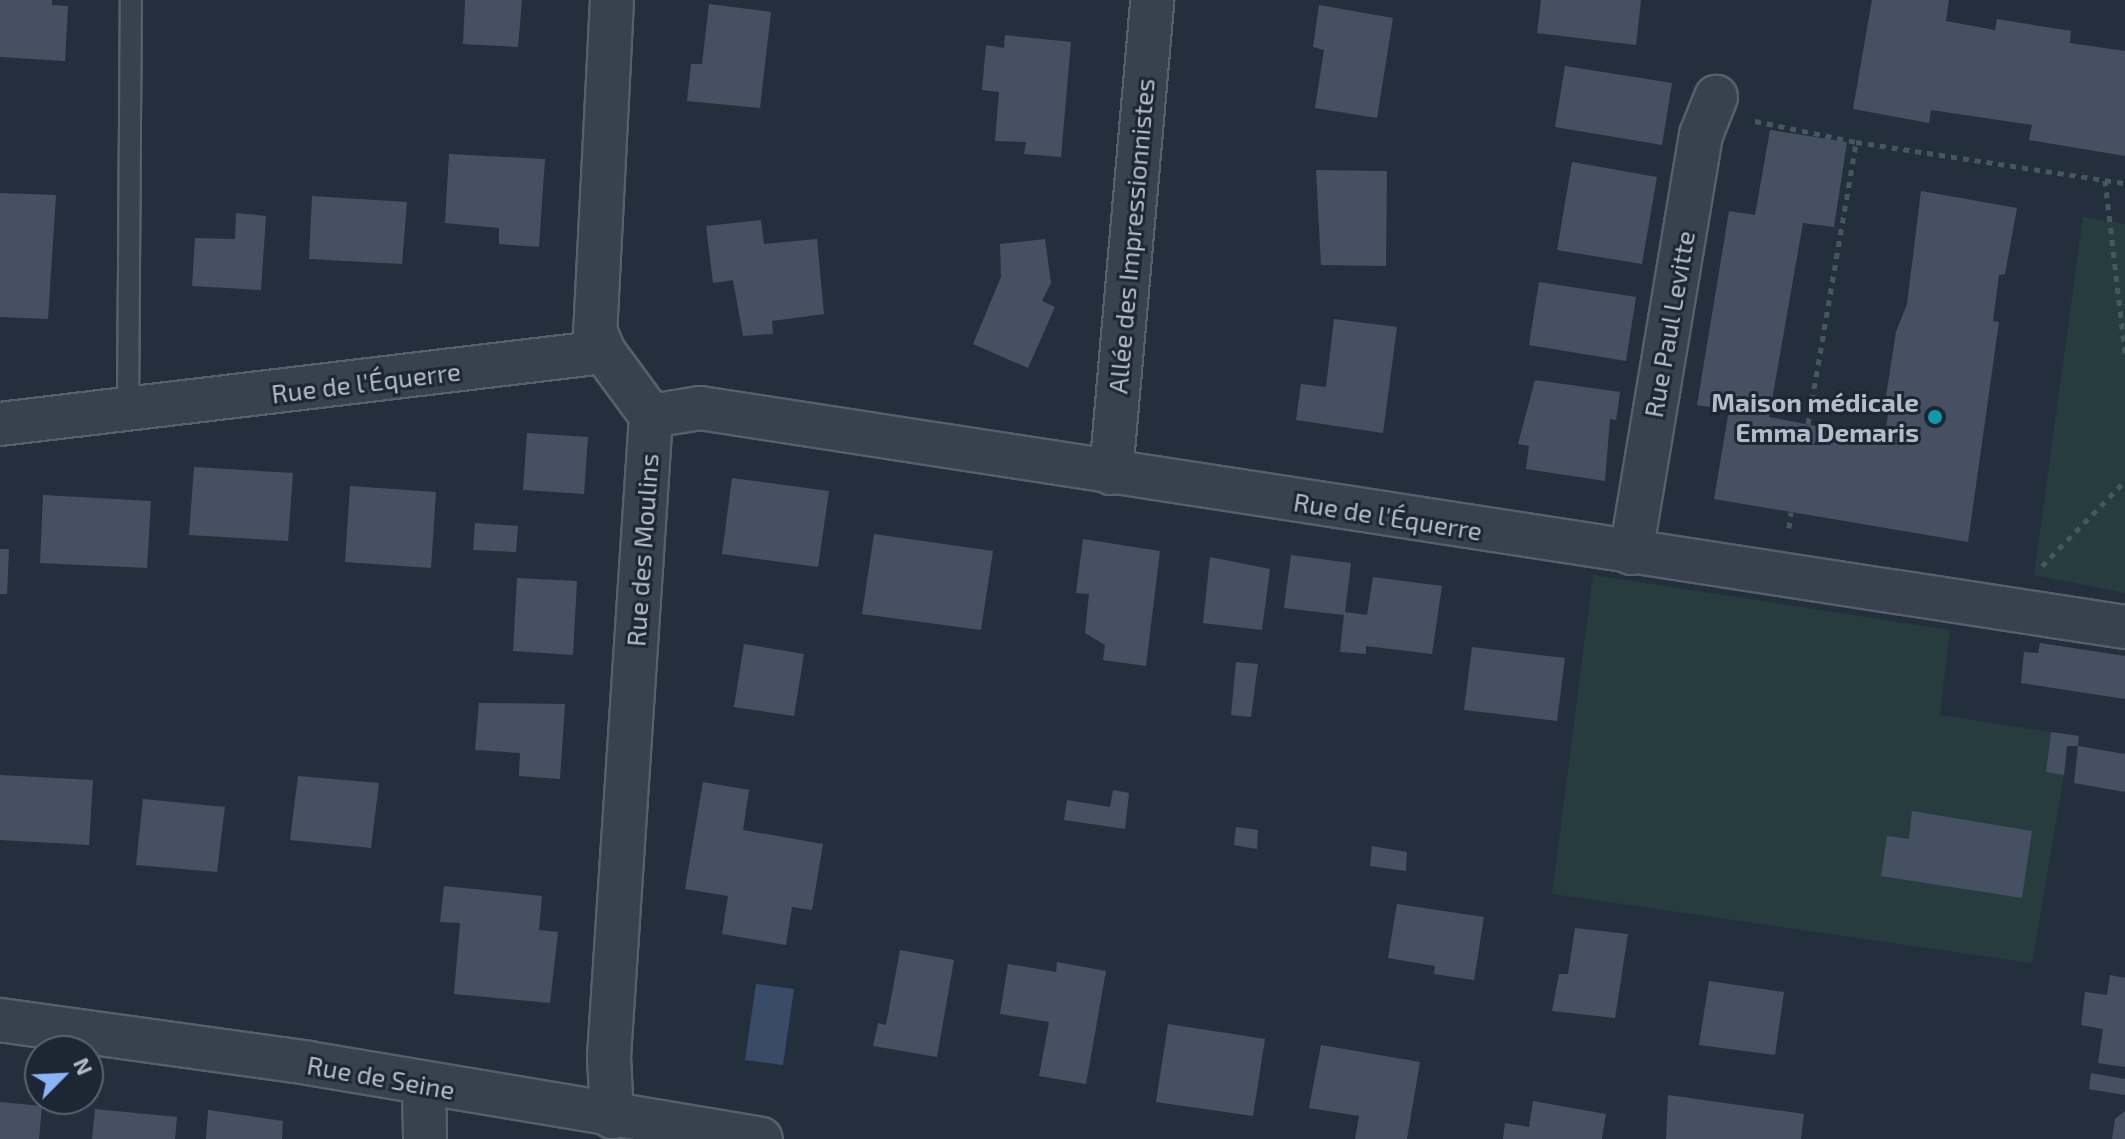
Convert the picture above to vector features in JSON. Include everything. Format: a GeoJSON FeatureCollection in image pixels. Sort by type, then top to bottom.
{"type":"FeatureCollection","features":[{"type":"Feature","properties":{"kind":"street","name":"Rue des Moulins"},"geometry":{"type":"LineString","coordinates":[[612,0],[593,299],[595,330],[604,352],[651,416],[609,1057],[612,1117]]}},
{"type":"Feature","properties":{"kind":"street","name":"Allée des Impressionnistes"},"geometry":{"type":"LineString","coordinates":[[1111,473],[1152,0]]}},
{"type":"Feature","properties":{"kind":"street","name":"Rue Paul Levitte"},"geometry":{"type":"LineString","coordinates":[[1631,553],[1701,135],[1713,104]]}},
{"type":"Feature","properties":{"kind":"street","name":"Rue de l'Équerre"},"geometry":{"type":"LineString","coordinates":[[0,424],[604,352]]}},
{"type":"Feature","properties":{"kind":"street","name":"Rue de l'Équerre"},"geometry":{"type":"LineString","coordinates":[[651,416],[700,408],[2125,627]]}},
{"type":"Feature","properties":{"kind":"street","name":"Rue de Seine"},"geometry":{"type":"LineString","coordinates":[[0,1020],[761,1139]]}},
{"type":"Feature","properties":{"kind":"street"},"geometry":{"type":"LineString","coordinates":[[424,1085],[425,1139]]}},
{"type":"Feature","properties":{"kind":"lane"},"geometry":{"type":"LineString","coordinates":[[128,410],[131,0]]}},
{"type":"Feature","properties":{"kind":"path"},"geometry":{"type":"LineString","coordinates":[[1713,104],[1856,142],[2125,183]]}},
{"type":"Feature","properties":{"kind":"path"},"geometry":{"type":"LineString","coordinates":[[1808,424],[1856,142]]}},
{"type":"Feature","properties":{"kind":"path"},"geometry":{"type":"LineString","coordinates":[[2105,180],[2125,353]]}},
{"type":"Feature","properties":{"kind":"path"},"geometry":{"type":"LineString","coordinates":[[2028,610],[2034,575],[2125,481]]}},
{"type":"Feature","properties":{"kind":"green space"},"geometry":{"type":"Polygon","coordinates":[[[2083,217],[2125,224],[2125,593],[2034,575],[2083,217]]]}},
{"type":"Feature","properties":{"kind":"green space"},"geometry":{"type":"Polygon","coordinates":[[[1593,575],[1950,630],[1940,715],[2051,732],[2046,772],[2064,775],[2032,963],[1552,894],[1593,575]]]}},
{"type":"Feature","properties":{"kind":"water"},"geometry":{"type":"Polygon","coordinates":[[[756,984],[794,989],[783,1065],[745,1060],[756,984]]]}},
{"type":"Feature","properties":{"kind":"building"},"geometry":{"type":"Polygon","coordinates":[[[0,0],[52,0],[52,5],[68,6],[65,61],[0,57],[0,0]]]}},
{"type":"Feature","properties":{"kind":"building"},"geometry":{"type":"Polygon","coordinates":[[[465,0],[522,0],[518,47],[463,44],[465,0]]]}},
{"type":"Feature","properties":{"kind":"building"},"geometry":{"type":"Polygon","coordinates":[[[1541,0],[1641,0],[1636,45],[1537,33],[1541,0]]]}},
{"type":"Feature","properties":{"kind":"building"},"geometry":{"type":"Polygon","coordinates":[[[1872,0],[1949,0],[1946,21],[1995,30],[1997,19],[2071,31],[2070,43],[2125,51],[2125,156],[2029,140],[2032,125],[1931,110],[1929,123],[1853,109],[1872,0]]]}},
{"type":"Feature","properties":{"kind":"building"},"geometry":{"type":"Polygon","coordinates":[[[709,4],[771,12],[760,108],[687,101],[691,64],[702,64],[709,4]]]}},
{"type":"Feature","properties":{"kind":"building"},"geometry":{"type":"Polygon","coordinates":[[[1319,5],[1393,18],[1377,118],[1315,108],[1324,50],[1313,47],[1319,5]]]}},
{"type":"Feature","properties":{"kind":"building"},"geometry":{"type":"Polygon","coordinates":[[[1005,35],[1071,42],[1061,157],[1024,154],[1026,142],[995,141],[999,92],[982,90],[986,45],[1004,48],[1005,35]]]}},
{"type":"Feature","properties":{"kind":"building"},"geometry":{"type":"Polygon","coordinates":[[[1565,66],[1672,83],[1662,145],[1555,127],[1565,66]]]}},
{"type":"Feature","properties":{"kind":"building"},"geometry":{"type":"Polygon","coordinates":[[[1770,130],[1847,142],[1834,227],[1803,223],[1769,417],[1884,439],[1891,397],[1886,396],[1896,332],[1907,304],[1921,191],[2017,208],[2005,274],[1999,275],[1993,321],[1999,322],[1968,542],[1714,499],[1729,410],[1697,405],[1729,211],[1755,215],[1770,130]]]}},
{"type":"Feature","properties":{"kind":"building"},"geometry":{"type":"Polygon","coordinates":[[[449,154],[545,159],[539,247],[499,244],[499,228],[445,223],[449,154]]]}},
{"type":"Feature","properties":{"kind":"building"},"geometry":{"type":"Polygon","coordinates":[[[1572,162],[1657,177],[1642,264],[1557,250],[1572,162]]]}},
{"type":"Feature","properties":{"kind":"building"},"geometry":{"type":"Polygon","coordinates":[[[1316,170],[1387,171],[1386,266],[1321,265],[1316,170]]]}},
{"type":"Feature","properties":{"kind":"building"},"geometry":{"type":"Polygon","coordinates":[[[0,193],[56,195],[48,319],[0,317],[0,193]]]}},
{"type":"Feature","properties":{"kind":"building"},"geometry":{"type":"Polygon","coordinates":[[[312,196],[407,202],[402,264],[309,259],[312,196]]]}},
{"type":"Feature","properties":{"kind":"building"},"geometry":{"type":"Polygon","coordinates":[[[236,213],[266,216],[261,290],[192,286],[195,238],[235,239],[236,213]]]}},
{"type":"Feature","properties":{"kind":"building"},"geometry":{"type":"Polygon","coordinates":[[[761,220],[764,244],[817,239],[824,314],[772,321],[773,334],[743,336],[733,280],[713,283],[706,226],[761,220]]]}},
{"type":"Feature","properties":{"kind":"building"},"geometry":{"type":"Polygon","coordinates":[[[1045,239],[1051,283],[1042,301],[1055,307],[1028,368],[973,344],[1001,277],[1000,244],[1045,239]]]}},
{"type":"Feature","properties":{"kind":"building"},"geometry":{"type":"Polygon","coordinates":[[[1539,282],[1636,297],[1626,361],[1529,345],[1539,282]]]}},
{"type":"Feature","properties":{"kind":"building"},"geometry":{"type":"Polygon","coordinates":[[[1334,319],[1397,327],[1383,433],[1296,420],[1301,384],[1326,387],[1334,319]]]}},
{"type":"Feature","properties":{"kind":"building"},"geometry":{"type":"Polygon","coordinates":[[[1535,380],[1620,392],[1616,420],[1610,419],[1605,481],[1526,469],[1529,446],[1518,444],[1535,380]]]}},
{"type":"Feature","properties":{"kind":"building"},"geometry":{"type":"Polygon","coordinates":[[[527,433],[588,437],[584,494],[523,490],[527,433]]]}},
{"type":"Feature","properties":{"kind":"building"},"geometry":{"type":"Polygon","coordinates":[[[194,467],[293,473],[288,541],[189,535],[194,467]]]}},
{"type":"Feature","properties":{"kind":"building"},"geometry":{"type":"Polygon","coordinates":[[[732,478],[829,491],[818,567],[722,554],[732,478]]]}},
{"type":"Feature","properties":{"kind":"building"},"geometry":{"type":"Polygon","coordinates":[[[350,486],[436,492],[431,568],[345,562],[350,486]]]}},
{"type":"Feature","properties":{"kind":"building"},"geometry":{"type":"Polygon","coordinates":[[[43,495],[151,501],[147,568],[40,563],[43,495]]]}},
{"type":"Feature","properties":{"kind":"building"},"geometry":{"type":"Polygon","coordinates":[[[475,523],[518,526],[516,552],[473,550],[475,523]]]}},
{"type":"Feature","properties":{"kind":"building"},"geometry":{"type":"Polygon","coordinates":[[[874,534],[993,551],[981,630],[862,614],[874,534]]]}},
{"type":"Feature","properties":{"kind":"building"},"geometry":{"type":"Polygon","coordinates":[[[1083,539],[1160,551],[1146,666],[1103,660],[1105,645],[1085,633],[1089,594],[1076,593],[1083,539]]]}},
{"type":"Feature","properties":{"kind":"building"},"geometry":{"type":"Polygon","coordinates":[[[0,549],[9,549],[7,594],[0,594],[0,549]]]}},
{"type":"Feature","properties":{"kind":"building"},"geometry":{"type":"Polygon","coordinates":[[[1291,555],[1351,563],[1345,612],[1367,615],[1373,577],[1442,586],[1432,654],[1366,646],[1366,654],[1340,652],[1344,615],[1284,608],[1291,555]]]}},
{"type":"Feature","properties":{"kind":"building"},"geometry":{"type":"Polygon","coordinates":[[[1210,557],[1270,569],[1262,630],[1203,623],[1210,557]]]}},
{"type":"Feature","properties":{"kind":"building"},"geometry":{"type":"Polygon","coordinates":[[[517,578],[577,581],[573,655],[513,651],[517,578]]]}},
{"type":"Feature","properties":{"kind":"building"},"geometry":{"type":"Polygon","coordinates":[[[2040,643],[2125,656],[2125,699],[2021,683],[2024,652],[2038,653],[2040,643]]]}},
{"type":"Feature","properties":{"kind":"building"},"geometry":{"type":"Polygon","coordinates":[[[744,644],[804,654],[794,716],[734,707],[744,644]]]}},
{"type":"Feature","properties":{"kind":"building"},"geometry":{"type":"Polygon","coordinates":[[[1472,647],[1565,658],[1557,721],[1464,710],[1472,647]]]}},
{"type":"Feature","properties":{"kind":"building"},"geometry":{"type":"Polygon","coordinates":[[[1236,662],[1258,664],[1251,717],[1231,715],[1236,662]]]}},
{"type":"Feature","properties":{"kind":"building"},"geometry":{"type":"Polygon","coordinates":[[[479,703],[565,704],[560,779],[519,776],[520,753],[475,750],[479,703]]]}},
{"type":"Feature","properties":{"kind":"building"},"geometry":{"type":"Polygon","coordinates":[[[2051,732],[2079,736],[2078,746],[2067,746],[2064,775],[2046,772],[2051,732]]]}},
{"type":"Feature","properties":{"kind":"building"},"geometry":{"type":"Polygon","coordinates":[[[2078,746],[2125,754],[2125,792],[2074,783],[2078,746]]]}},
{"type":"Feature","properties":{"kind":"building"},"geometry":{"type":"Polygon","coordinates":[[[0,775],[93,780],[89,845],[0,840],[0,775]]]}},
{"type":"Feature","properties":{"kind":"building"},"geometry":{"type":"Polygon","coordinates":[[[298,776],[379,783],[371,848],[290,840],[298,776]]]}},
{"type":"Feature","properties":{"kind":"building"},"geometry":{"type":"Polygon","coordinates":[[[703,782],[749,790],[743,830],[823,844],[812,910],[792,907],[786,945],[722,934],[728,896],[685,889],[703,782]]]}},
{"type":"Feature","properties":{"kind":"building"},"geometry":{"type":"Polygon","coordinates":[[[1113,790],[1129,793],[1125,829],[1064,820],[1067,800],[1110,807],[1113,790]]]}},
{"type":"Feature","properties":{"kind":"building"},"geometry":{"type":"Polygon","coordinates":[[[143,799],[225,807],[217,872],[136,865],[143,799]]]}},
{"type":"Feature","properties":{"kind":"building"},"geometry":{"type":"Polygon","coordinates":[[[1912,811],[2032,831],[2022,898],[1881,876],[1887,836],[1909,839],[1912,811]]]}},
{"type":"Feature","properties":{"kind":"building"},"geometry":{"type":"Polygon","coordinates":[[[1236,827],[1258,830],[1257,849],[1234,845],[1236,827]]]}},
{"type":"Feature","properties":{"kind":"building"},"geometry":{"type":"Polygon","coordinates":[[[1372,846],[1407,852],[1406,871],[1370,866],[1372,846]]]}},
{"type":"Feature","properties":{"kind":"building"},"geometry":{"type":"Polygon","coordinates":[[[444,886],[542,896],[539,930],[558,932],[550,1003],[454,994],[460,923],[440,922],[444,886]]]}},
{"type":"Feature","properties":{"kind":"building"},"geometry":{"type":"Polygon","coordinates":[[[1397,904],[1484,917],[1474,980],[1434,974],[1435,966],[1388,958],[1397,904]]]}},
{"type":"Feature","properties":{"kind":"building"},"geometry":{"type":"Polygon","coordinates":[[[1575,928],[1628,934],[1615,1018],[1552,1011],[1559,974],[1568,974],[1575,928]]]}},
{"type":"Feature","properties":{"kind":"building"},"geometry":{"type":"Polygon","coordinates":[[[900,950],[954,960],[937,1057],[873,1046],[878,1023],[886,1025],[900,950]]]}},
{"type":"Feature","properties":{"kind":"building"},"geometry":{"type":"Polygon","coordinates":[[[1057,962],[1106,971],[1086,1084],[1039,1076],[1049,1022],[1000,1014],[1008,964],[1056,972],[1057,962]]]}},
{"type":"Feature","properties":{"kind":"building"},"geometry":{"type":"Polygon","coordinates":[[[2110,975],[2125,978],[2125,1067],[2098,1063],[2103,1029],[2081,1025],[2085,992],[2107,995],[2110,975]]]}},
{"type":"Feature","properties":{"kind":"building"},"geometry":{"type":"Polygon","coordinates":[[[1709,981],[1784,992],[1775,1055],[1699,1045],[1709,981]]]}},
{"type":"Feature","properties":{"kind":"building"},"geometry":{"type":"Polygon","coordinates":[[[1168,1024],[1265,1039],[1253,1116],[1156,1102],[1168,1024]]]}},
{"type":"Feature","properties":{"kind":"building"},"geometry":{"type":"Polygon","coordinates":[[[1321,1045],[1420,1062],[1407,1139],[1355,1139],[1359,1116],[1309,1108],[1321,1045]]]}},
{"type":"Feature","properties":{"kind":"building"},"geometry":{"type":"Polygon","coordinates":[[[2091,1073],[2125,1079],[2125,1095],[2089,1089],[2091,1073]]]}},
{"type":"Feature","properties":{"kind":"building"},"geometry":{"type":"Polygon","coordinates":[[[1668,1095],[1804,1114],[1801,1139],[1666,1139],[1668,1095]]]}},
{"type":"Feature","properties":{"kind":"building"},"geometry":{"type":"Polygon","coordinates":[[[1533,1101],[1606,1114],[1602,1139],[1503,1139],[1505,1123],[1529,1127],[1533,1101]]]}},
{"type":"Feature","properties":{"kind":"building"},"geometry":{"type":"Polygon","coordinates":[[[0,1102],[24,1104],[24,1115],[41,1115],[39,1139],[0,1139],[0,1102]]]}},
{"type":"Feature","properties":{"kind":"building"},"geometry":{"type":"Polygon","coordinates":[[[104,1110],[177,1117],[175,1139],[92,1139],[94,1115],[104,1115],[104,1110]]]}},
{"type":"Feature","properties":{"kind":"building"},"geometry":{"type":"Polygon","coordinates":[[[208,1110],[283,1121],[282,1139],[206,1139],[208,1110]]]}},
{"type":"Feature","properties":{"kind":"building"},"geometry":{"type":"Polygon","coordinates":[[[2125,1111],[2125,1139],[2112,1139],[2115,1119],[2125,1111]]]}},
{"type":"Feature","properties":{"kind":"place","name":"Maison médicale Emma Demaris"},"geometry":{"type":"Point","coordinates":[1935,417]}}]}
